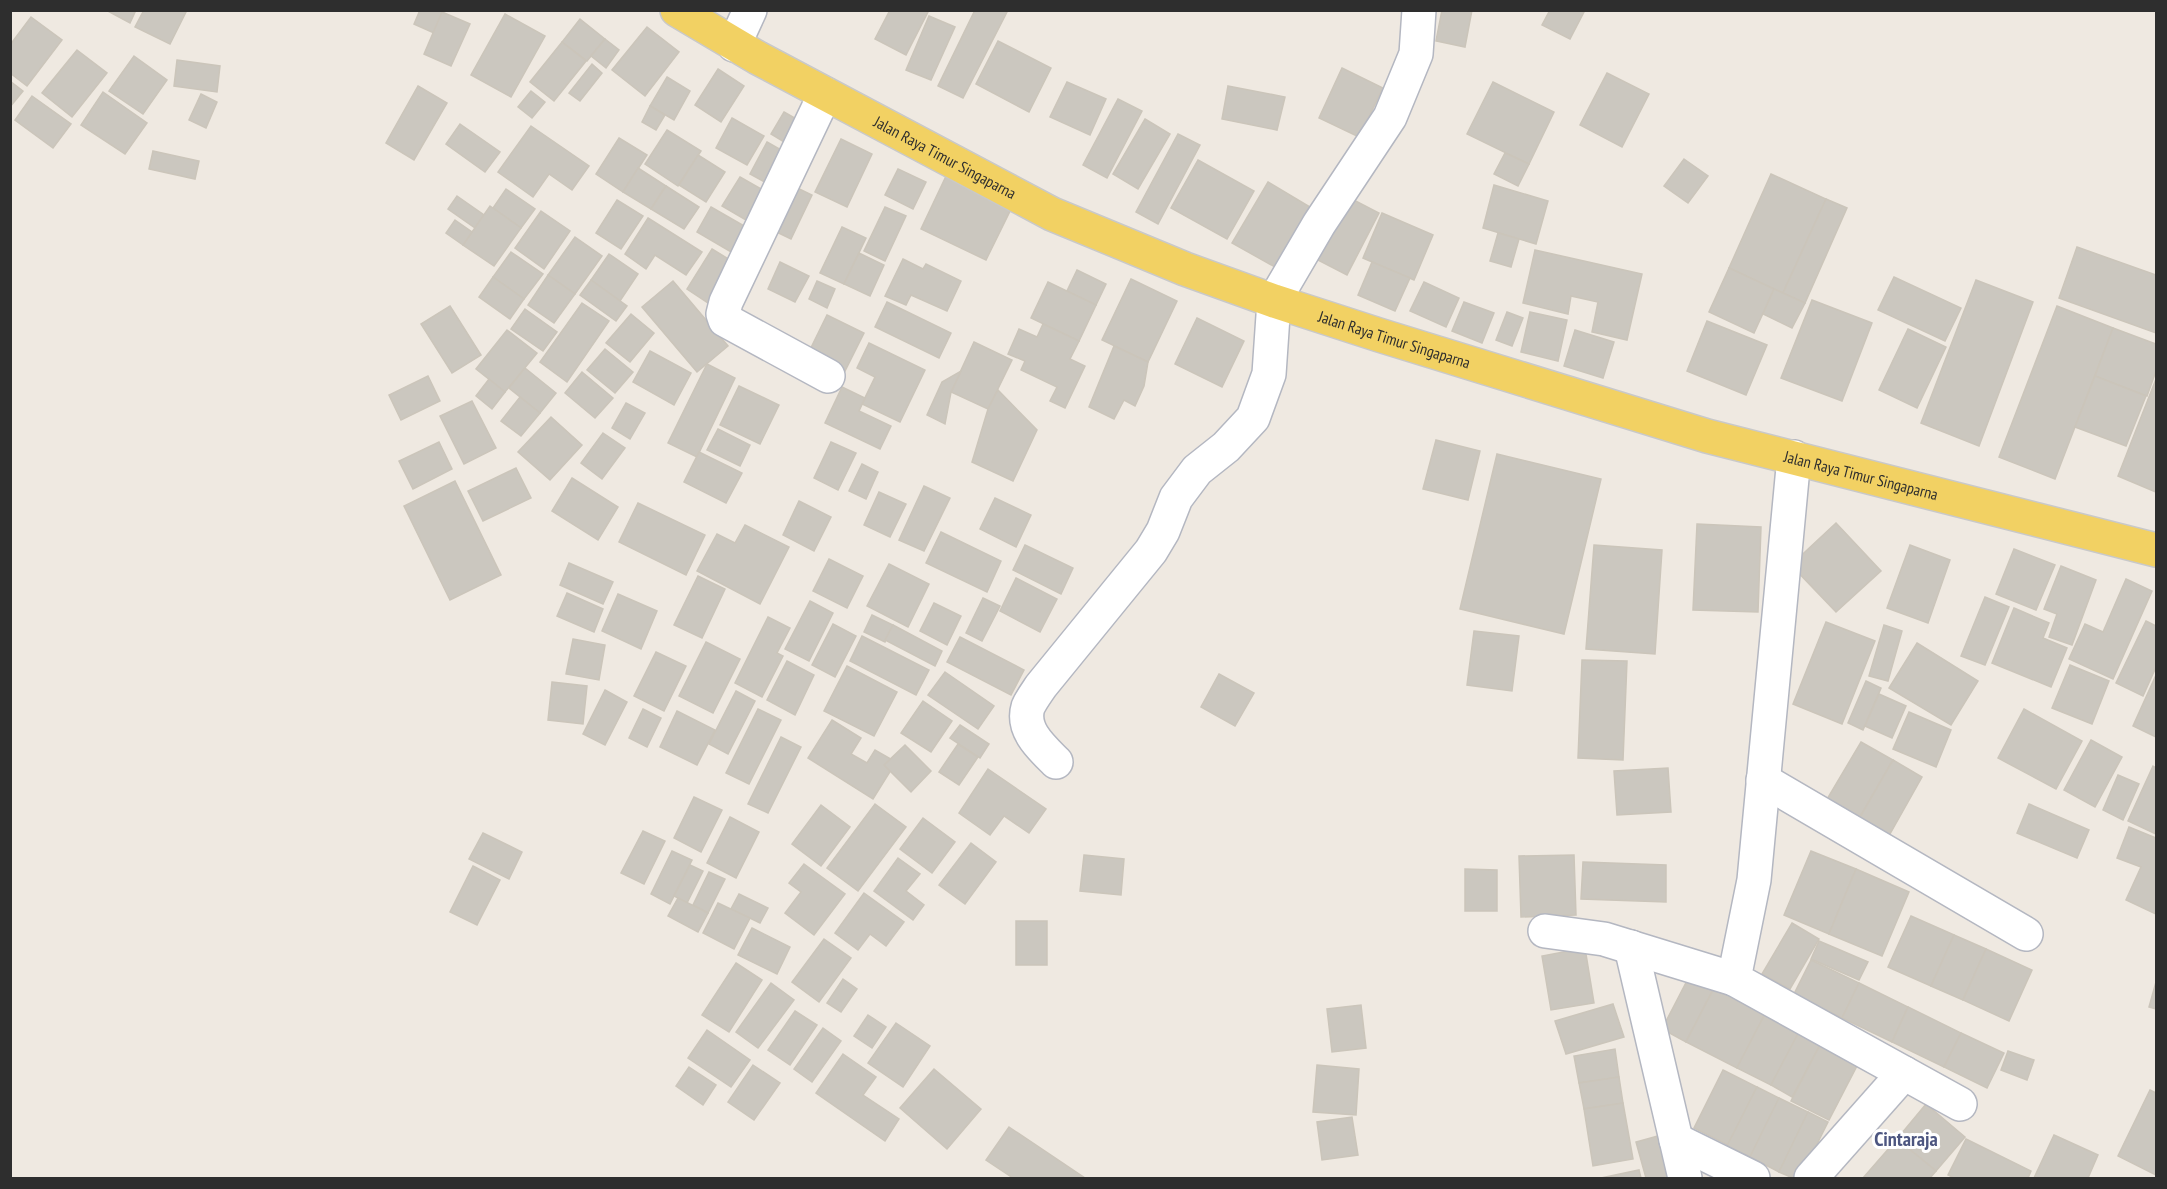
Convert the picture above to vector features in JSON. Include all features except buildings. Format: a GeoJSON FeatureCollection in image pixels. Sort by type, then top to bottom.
{"type":"FeatureCollection","features":[{"type":"Feature","properties":{"kind":"main road","name":"Jalan Raya Timur Singaparna"},"geometry":{"type":"LineString","coordinates":[[677,10],[734,45],[1052,214],[1185,269],[1274,301],[1707,436],[2157,550]]}},
{"type":"Feature","properties":{"kind":"street"},"geometry":{"type":"LineString","coordinates":[[734,45],[750,10]]}},
{"type":"Feature","properties":{"kind":"street"},"geometry":{"type":"LineString","coordinates":[[1056,762],[1035,741],[1027,723],[1028,708],[1041,686],[1151,551],[1163,531],[1176,498],[1197,470],[1226,447],[1253,418],[1269,374],[1274,301],[1319,224],[1390,117],[1416,54],[1419,10]]}},
{"type":"Feature","properties":{"kind":"street"},"geometry":{"type":"LineString","coordinates":[[825,94],[726,302],[723,314],[725,320],[828,376]]}},
{"type":"Feature","properties":{"kind":"street"},"geometry":{"type":"LineString","coordinates":[[1734,979],[1754,880],[1794,458]]}},
{"type":"Feature","properties":{"kind":"street"},"geometry":{"type":"LineString","coordinates":[[1763,780],[2026,934]]}},
{"type":"Feature","properties":{"kind":"street"},"geometry":{"type":"LineString","coordinates":[[1545,931],[1604,939],[1734,979],[1959,1104]]}},
{"type":"Feature","properties":{"kind":"street"},"geometry":{"type":"LineString","coordinates":[[1631,946],[1686,1179]]}},
{"type":"Feature","properties":{"kind":"street"},"geometry":{"type":"LineString","coordinates":[[1811,1179],[1904,1072]]}},
{"type":"Feature","properties":{"kind":"street"},"geometry":{"type":"LineString","coordinates":[[1676,1140],[1753,1179]]}},
{"type":"Feature","properties":{"kind":"district","name":"Cintaraja"},"geometry":{"type":"Point","coordinates":[1906,1139]}}]}
